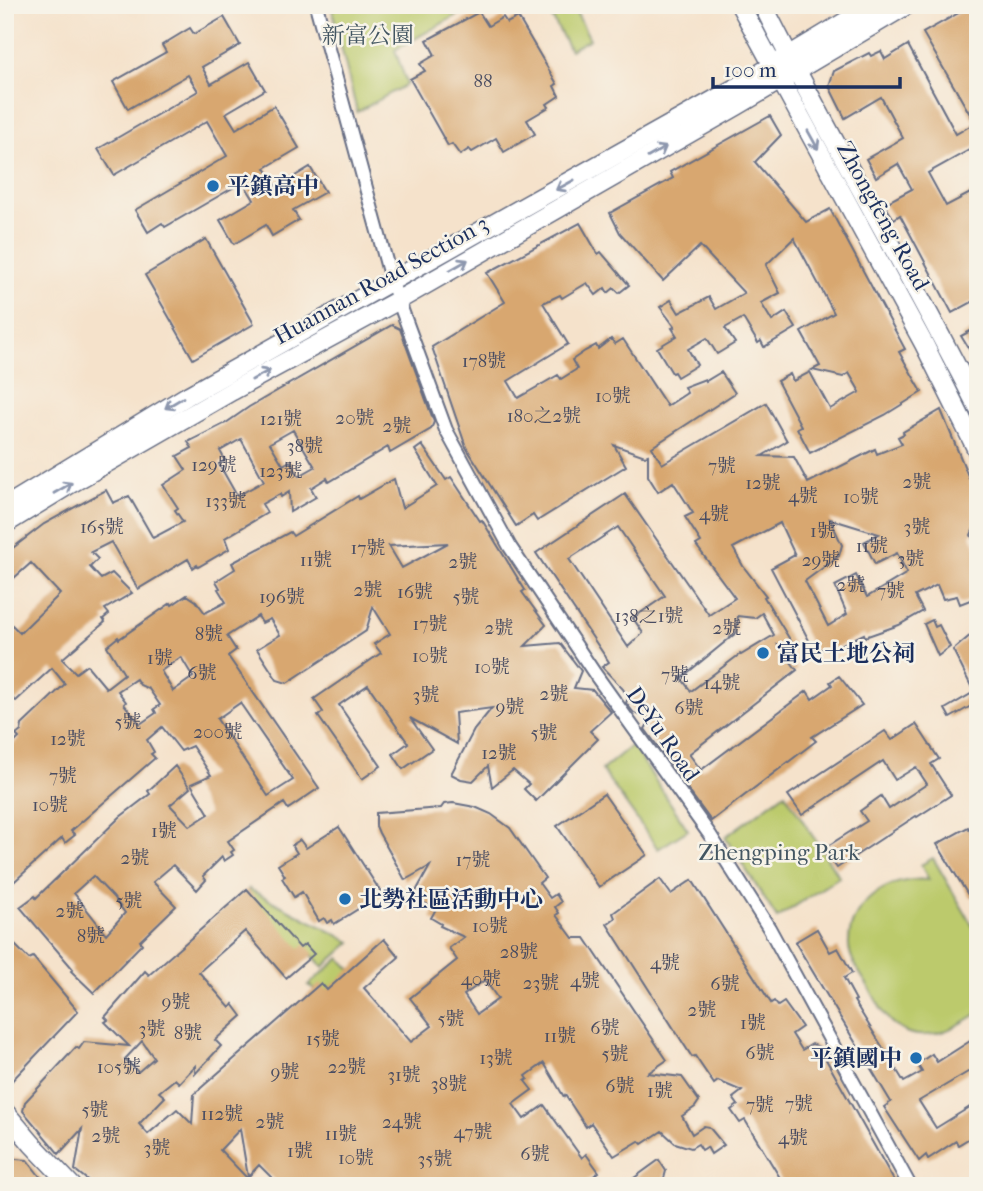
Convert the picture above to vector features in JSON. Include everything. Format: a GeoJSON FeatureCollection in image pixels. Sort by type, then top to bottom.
{"type":"FeatureCollection","features":[{"type":"Feature","properties":{"kind":"main road","name":"Zhongfeng Road"},"geometry":{"type":"LineString","coordinates":[[740,5],[946,385],[978,452]]}},
{"type":"Feature","properties":{"kind":"main road","name":"Zhongfeng Road"},"geometry":{"type":"LineString","coordinates":[[763,5],[978,408]]}},
{"type":"Feature","properties":{"kind":"main road"},"geometry":{"type":"LineString","coordinates":[[793,63],[873,5]]}},
{"type":"Feature","properties":{"kind":"main road"},"geometry":{"type":"LineString","coordinates":[[777,72],[908,5]]}},
{"type":"Feature","properties":{"kind":"main road","name":"Huannan Road Section 3"},"geometry":{"type":"LineString","coordinates":[[5,508],[187,396],[737,87],[777,72]]}},
{"type":"Feature","properties":{"kind":"main road","name":"Huannan Road Section 3"},"geometry":{"type":"LineString","coordinates":[[5,524],[232,391],[397,301],[777,72]]}},
{"type":"Feature","properties":{"kind":"main road"},"geometry":{"type":"LineString","coordinates":[[5,1112],[72,1186]]}},
{"type":"Feature","properties":{"kind":"street","name":"DeYu Road"},"geometry":{"type":"LineString","coordinates":[[316,5],[397,301],[446,430],[510,547],[595,674],[710,835],[769,928],[909,1186]]}},
{"type":"Feature","properties":{"kind":"green space","name":"新富公園"},"geometry":{"type":"Polygon","coordinates":[[[331,5],[475,5],[395,50],[407,84],[357,112],[331,5]]]}},
{"type":"Feature","properties":{"kind":"green space"},"geometry":{"type":"Polygon","coordinates":[[[545,5],[587,5],[576,12],[590,39],[570,50],[545,5]]]}},
{"type":"Feature","properties":{"kind":"green space"},"geometry":{"type":"Polygon","coordinates":[[[632,745],[688,830],[658,849],[602,770],[632,745]]]}},
{"type":"Feature","properties":{"kind":"green space","name":"Zhengping Park"},"geometry":{"type":"Polygon","coordinates":[[[785,793],[839,877],[777,918],[725,837],[785,793]]]}},
{"type":"Feature","properties":{"kind":"green space"},"geometry":{"type":"Polygon","coordinates":[[[933,858],[978,935],[978,1013],[946,1030],[923,1035],[901,1029],[887,1018],[857,968],[849,946],[850,931],[863,905],[886,887],[900,882],[929,880],[921,865],[933,858]]]}},
{"type":"Feature","properties":{"kind":"green space"},"geometry":{"type":"Polygon","coordinates":[[[249,889],[351,942],[323,967],[311,954],[305,959],[250,898],[249,889]]]}},
{"type":"Feature","properties":{"kind":"green space"},"geometry":{"type":"Polygon","coordinates":[[[340,958],[353,972],[327,996],[308,985],[340,958]]]}},
{"type":"Feature","properties":{"kind":"building"},"geometry":{"type":"Polygon","coordinates":[[[973,5],[978,5],[978,145],[928,173],[946,206],[978,189],[978,299],[952,313],[900,215],[894,219],[884,204],[912,189],[898,164],[876,177],[866,159],[903,138],[881,97],[845,118],[829,86],[834,71],[869,53],[871,56],[881,51],[885,59],[908,45],[956,134],[975,123],[923,33],[973,5]]]}},
{"type":"Feature","properties":{"kind":"building"},"geometry":{"type":"Polygon","coordinates":[[[479,12],[488,26],[503,17],[507,23],[518,17],[557,84],[554,86],[559,96],[547,104],[549,107],[527,120],[535,134],[504,152],[496,138],[472,152],[469,149],[460,155],[452,144],[448,146],[410,79],[425,71],[420,64],[435,55],[427,40],[479,12]]]}},
{"type":"Feature","properties":{"kind":"building"},"geometry":{"type":"Polygon","coordinates":[[[224,17],[240,45],[202,67],[211,84],[249,62],[265,90],[226,113],[236,129],[274,106],[299,148],[265,168],[277,187],[310,167],[325,192],[293,210],[299,220],[272,236],[266,225],[234,244],[220,220],[254,200],[243,182],[165,227],[162,223],[148,232],[135,210],[227,156],[207,121],[114,175],[98,149],[198,91],[188,75],[128,109],[113,82],[166,52],[162,45],[190,28],[194,34],[224,17]]]}},
{"type":"Feature","properties":{"kind":"building"},"geometry":{"type":"Polygon","coordinates":[[[770,116],[781,135],[755,162],[806,222],[830,209],[905,349],[899,352],[922,392],[885,415],[810,453],[797,428],[801,426],[777,381],[790,374],[793,381],[810,372],[830,409],[860,392],[849,373],[843,377],[812,370],[820,366],[801,332],[834,313],[794,238],[766,265],[780,293],[761,303],[772,321],[786,312],[796,328],[764,347],[761,341],[758,343],[743,318],[725,328],[735,343],[717,354],[707,338],[688,349],[697,365],[677,377],[657,348],[677,336],[672,328],[675,327],[660,307],[671,300],[679,313],[709,297],[716,309],[744,293],[700,246],[663,281],[620,233],[610,213],[673,178],[670,172],[770,116]]]}},
{"type":"Feature","properties":{"kind":"building"},"geometry":{"type":"Polygon","coordinates":[[[580,223],[598,254],[601,252],[629,285],[619,293],[614,288],[608,293],[605,288],[596,295],[587,283],[562,298],[560,295],[543,303],[568,344],[508,381],[518,398],[558,375],[561,379],[577,369],[572,360],[585,351],[596,345],[598,349],[611,339],[615,344],[623,339],[667,406],[687,393],[684,387],[705,379],[706,381],[721,372],[735,393],[652,447],[662,464],[766,403],[787,441],[762,456],[794,457],[808,483],[875,449],[877,454],[902,444],[898,437],[904,434],[903,432],[941,410],[978,500],[978,520],[971,535],[978,550],[978,597],[960,604],[957,596],[943,599],[937,585],[915,596],[923,611],[899,625],[865,637],[864,634],[834,648],[814,650],[771,568],[795,555],[780,523],[733,548],[766,596],[764,597],[795,648],[778,645],[797,670],[689,754],[701,770],[807,691],[812,699],[832,685],[830,682],[839,676],[862,705],[812,737],[816,741],[711,821],[681,780],[684,772],[674,769],[645,729],[651,719],[634,713],[626,703],[628,698],[623,689],[602,667],[609,662],[536,553],[625,494],[709,615],[735,598],[696,545],[701,542],[685,517],[693,513],[673,482],[658,492],[648,476],[648,455],[614,445],[626,466],[537,521],[533,515],[516,526],[466,447],[432,347],[505,302],[487,273],[580,223]],[[830,519],[842,545],[839,556],[805,581],[828,626],[847,614],[835,586],[856,575],[867,597],[907,573],[897,553],[875,564],[864,542],[879,534],[830,519]],[[618,527],[569,559],[628,647],[643,633],[633,618],[665,596],[618,527]],[[762,613],[755,618],[738,616],[736,633],[681,678],[691,691],[740,654],[774,635],[762,613]]]}},
{"type":"Feature","properties":{"kind":"building"},"geometry":{"type":"Polygon","coordinates":[[[206,239],[254,324],[193,359],[145,275],[206,239]]]}},
{"type":"Feature","properties":{"kind":"building"},"geometry":{"type":"Polygon","coordinates":[[[392,325],[400,329],[434,422],[431,429],[390,453],[388,447],[329,482],[327,478],[311,488],[316,497],[290,512],[289,492],[262,504],[267,513],[225,538],[229,549],[198,567],[197,565],[193,568],[188,559],[138,589],[111,542],[91,552],[98,559],[90,567],[101,579],[112,573],[132,593],[105,609],[109,614],[103,619],[105,622],[62,659],[76,673],[87,665],[106,688],[124,674],[107,646],[118,637],[119,639],[187,595],[196,601],[205,613],[226,602],[216,581],[235,569],[232,563],[290,532],[293,536],[358,496],[359,499],[394,479],[402,508],[437,486],[415,450],[422,445],[446,480],[451,477],[480,521],[482,520],[525,590],[522,592],[546,625],[525,646],[560,643],[581,671],[574,688],[593,690],[611,712],[590,731],[598,739],[536,801],[524,789],[529,784],[513,770],[492,787],[488,766],[473,781],[451,774],[474,730],[492,708],[455,713],[457,744],[410,718],[432,749],[403,769],[393,754],[408,743],[368,685],[339,705],[381,766],[362,779],[318,716],[323,712],[314,699],[381,653],[374,644],[390,634],[373,607],[366,631],[287,683],[277,680],[257,649],[280,635],[270,619],[262,623],[258,616],[227,636],[236,650],[228,656],[319,788],[288,809],[284,803],[228,841],[234,850],[231,852],[233,855],[224,861],[222,857],[203,876],[206,880],[197,890],[173,865],[153,882],[176,906],[140,941],[142,944],[94,993],[71,971],[73,969],[20,907],[35,896],[36,898],[120,817],[150,794],[148,791],[175,766],[190,788],[170,805],[190,826],[209,814],[191,784],[211,775],[192,746],[181,751],[162,727],[147,740],[155,758],[71,831],[75,835],[65,843],[62,838],[5,890],[5,752],[19,738],[16,735],[21,731],[22,725],[65,684],[52,668],[5,708],[5,618],[20,633],[60,594],[31,563],[5,586],[5,554],[44,524],[106,490],[113,503],[129,496],[153,538],[183,522],[175,510],[178,508],[163,485],[186,470],[177,456],[192,448],[188,442],[226,423],[392,325]],[[293,430],[270,443],[283,465],[290,461],[299,476],[315,467],[293,430]],[[241,439],[220,451],[225,460],[219,464],[237,496],[264,481],[241,439]],[[448,543],[389,546],[402,568],[448,543]],[[181,657],[161,671],[173,691],[193,677],[181,657]],[[136,679],[118,691],[126,702],[124,704],[140,724],[156,713],[154,709],[160,705],[149,689],[140,685],[136,679]],[[240,703],[217,719],[268,796],[293,780],[240,703]],[[93,876],[74,893],[106,934],[125,913],[93,876]]]}},
{"type":"Feature","properties":{"kind":"building"},"geometry":{"type":"Polygon","coordinates":[[[978,327],[978,364],[961,336],[978,327]]]}},
{"type":"Feature","properties":{"kind":"building"},"geometry":{"type":"Polygon","coordinates":[[[932,620],[935,627],[939,625],[950,647],[938,656],[924,624],[932,620]]]}},
{"type":"Feature","properties":{"kind":"building"},"geometry":{"type":"Polygon","coordinates":[[[978,629],[978,702],[950,718],[945,709],[974,692],[953,650],[978,629]]]}},
{"type":"Feature","properties":{"kind":"building"},"geometry":{"type":"Polygon","coordinates":[[[916,724],[939,759],[931,764],[951,795],[837,868],[823,849],[867,821],[860,811],[881,796],[889,809],[927,784],[916,767],[895,780],[883,761],[802,815],[788,795],[885,731],[892,740],[916,724]]]}},
{"type":"Feature","properties":{"kind":"building"},"geometry":{"type":"Polygon","coordinates":[[[604,794],[647,855],[599,887],[557,826],[604,794]]]}},
{"type":"Feature","properties":{"kind":"building"},"geometry":{"type":"Polygon","coordinates":[[[444,804],[475,807],[491,814],[510,828],[545,878],[539,883],[550,898],[556,894],[561,902],[555,907],[559,913],[556,915],[573,938],[585,938],[667,1060],[648,1073],[682,1077],[699,1101],[682,1116],[692,1134],[704,1126],[709,1127],[724,1145],[711,1154],[707,1147],[702,1150],[698,1144],[691,1148],[675,1143],[662,1131],[642,1144],[639,1141],[614,1156],[591,1123],[586,1127],[544,1063],[526,1076],[528,1079],[525,1081],[532,1090],[513,1104],[524,1119],[544,1105],[582,1158],[586,1154],[599,1172],[580,1186],[280,1186],[259,1165],[248,1177],[240,1129],[220,1150],[247,1178],[240,1186],[95,1186],[75,1170],[82,1129],[59,1154],[23,1111],[25,1102],[76,1047],[79,1049],[84,1042],[129,1046],[105,1022],[108,1020],[105,1017],[145,971],[149,975],[247,889],[300,948],[305,944],[314,954],[286,978],[245,931],[199,972],[230,1008],[233,1004],[242,1016],[215,1040],[221,1046],[195,1074],[195,1066],[179,1083],[175,1079],[159,1092],[165,1097],[139,1124],[148,1134],[177,1109],[192,1124],[194,1094],[321,983],[327,990],[384,939],[399,957],[364,988],[411,1042],[432,1026],[410,998],[457,960],[449,948],[464,937],[440,926],[441,924],[431,918],[436,909],[414,895],[430,866],[405,880],[379,833],[376,813],[441,808],[444,804]],[[485,980],[464,995],[477,1014],[498,999],[485,980]],[[142,1041],[125,1059],[138,1072],[154,1058],[142,1041]]]}},
{"type":"Feature","properties":{"kind":"building"},"geometry":{"type":"Polygon","coordinates":[[[339,827],[382,894],[334,924],[332,920],[327,923],[324,918],[319,921],[302,892],[294,897],[282,878],[285,876],[278,865],[297,853],[292,845],[300,840],[306,848],[339,827]]]}},
{"type":"Feature","properties":{"kind":"building"},"geometry":{"type":"Polygon","coordinates":[[[968,827],[978,844],[978,893],[970,898],[937,844],[968,827]]]}},
{"type":"Feature","properties":{"kind":"building"},"geometry":{"type":"Polygon","coordinates":[[[660,879],[671,894],[692,880],[771,1003],[774,1001],[778,1006],[784,1002],[802,1027],[792,1034],[802,1050],[812,1044],[819,1047],[897,1186],[785,1186],[745,1120],[740,1123],[731,1110],[738,1105],[733,1098],[742,1091],[718,1081],[714,1084],[695,1056],[692,1057],[607,924],[615,918],[613,913],[660,879]]]}},
{"type":"Feature","properties":{"kind":"building"},"geometry":{"type":"Polygon","coordinates":[[[817,929],[830,952],[838,948],[852,973],[844,978],[856,1000],[854,1001],[904,1082],[922,1072],[917,1064],[932,1054],[937,1062],[978,1036],[978,1066],[919,1101],[936,1128],[978,1102],[978,1133],[958,1145],[956,1141],[928,1159],[926,1155],[919,1161],[884,1107],[891,1102],[795,942],[817,929]]]}},
{"type":"Feature","properties":{"kind":"building"},"geometry":{"type":"Polygon","coordinates":[[[5,935],[29,959],[33,957],[78,1011],[5,1088],[5,935]]]}},
{"type":"Feature","properties":{"kind":"building"},"geometry":{"type":"Polygon","coordinates":[[[5,1158],[27,1160],[42,1179],[42,1186],[5,1186],[5,1158]]]}},
{"type":"Feature","properties":{"kind":"building"},"geometry":{"type":"Polygon","coordinates":[[[659,1160],[666,1171],[662,1186],[623,1186],[659,1160]]]}},
{"type":"Feature","properties":{"kind":"place","name":"平鎮高中"},"geometry":{"type":"Point","coordinates":[213,186]}},
{"type":"Feature","properties":{"kind":"place","name":"富民土地公祠"},"geometry":{"type":"Point","coordinates":[763,653]}},
{"type":"Feature","properties":{"kind":"place","name":"北勢社區活動中心"},"geometry":{"type":"Point","coordinates":[345,899]}},
{"type":"Feature","properties":{"kind":"place","name":"平鎮國中"},"geometry":{"type":"Point","coordinates":[916,1058]}}]}
